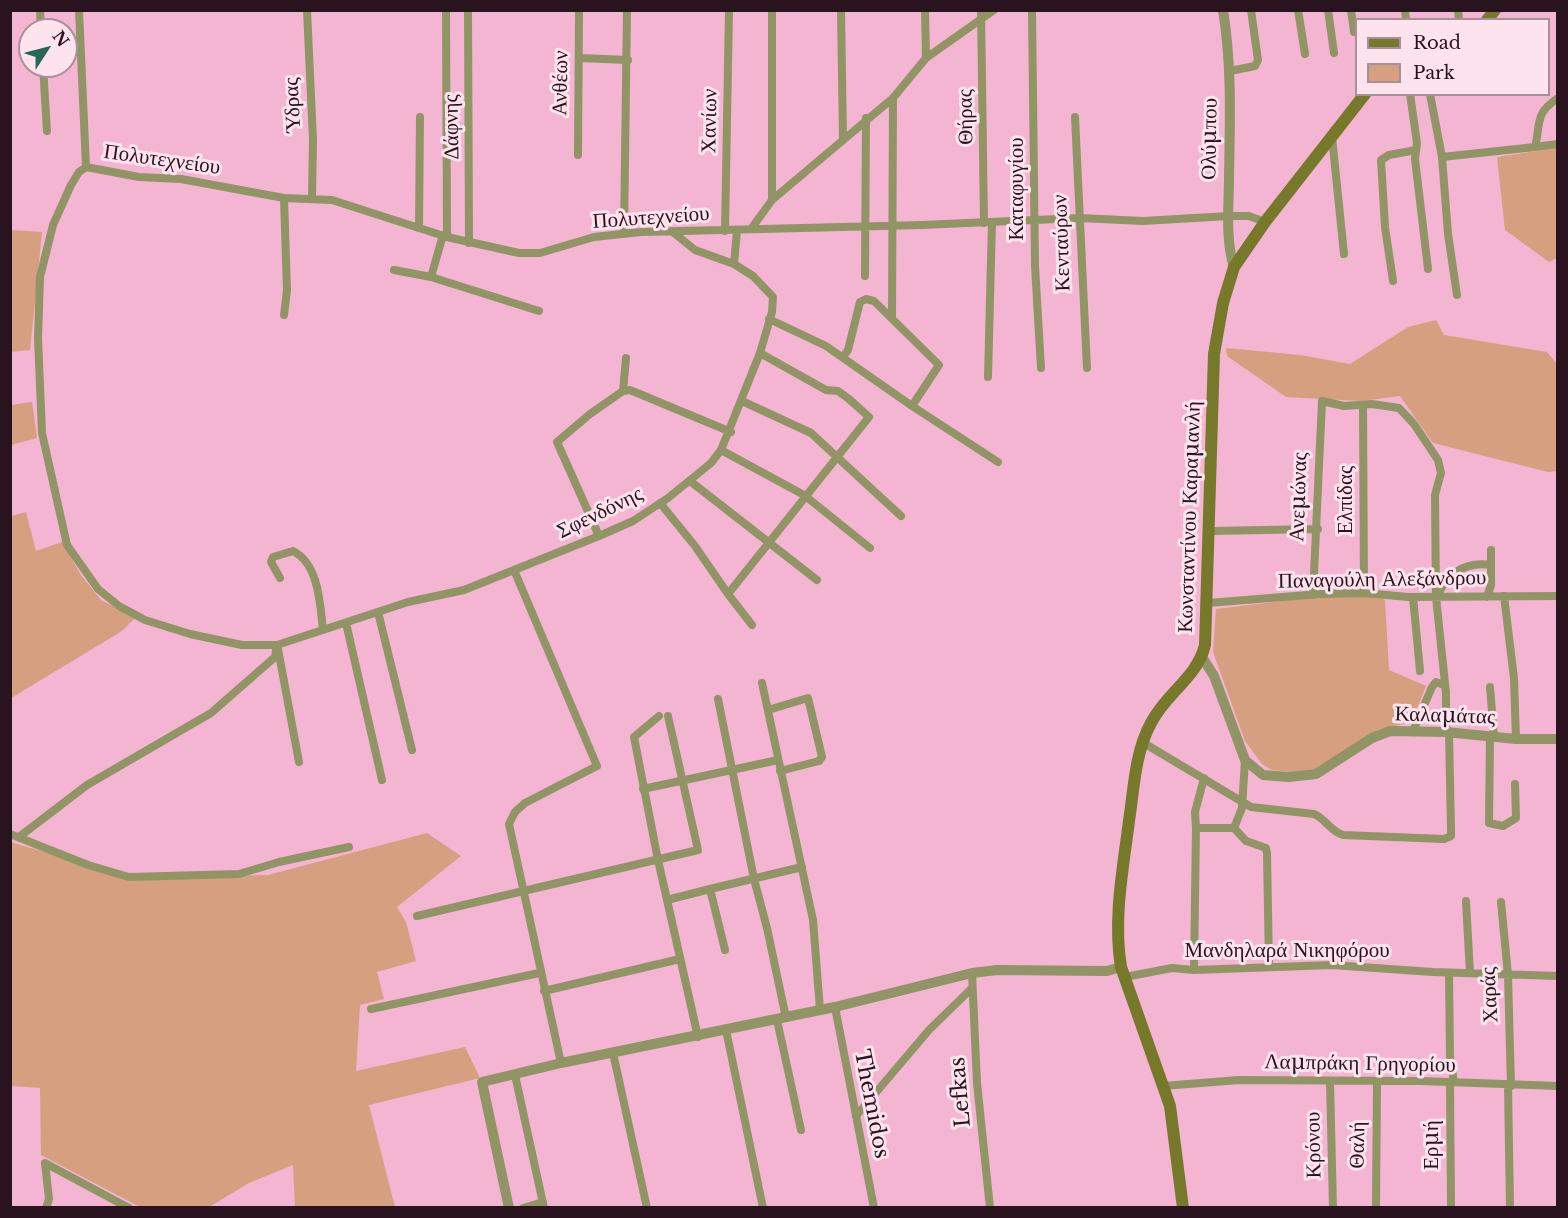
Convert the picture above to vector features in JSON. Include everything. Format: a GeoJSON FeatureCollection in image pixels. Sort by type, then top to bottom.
{"type":"FeatureCollection","features":[{"type":"Feature","properties":{"kind":"main road","name":"Κωνσταντίνου Καραμανλή"},"geometry":{"type":"LineString","coordinates":[[1183,1208],[1170,1106],[1123,972],[1118,929],[1121,881],[1142,742],[1152,719],[1191,675],[1202,657],[1208,603],[1214,354],[1223,303],[1233,267],[1265,222],[1363,96]]}},
{"type":"Feature","properties":{"kind":"street"},"geometry":{"type":"LineString","coordinates":[[79,10],[86,167]]}},
{"type":"Feature","properties":{"kind":"street","name":"Ύδρας"},"geometry":{"type":"LineString","coordinates":[[307,10],[313,140],[312,198]]}},
{"type":"Feature","properties":{"kind":"street"},"geometry":{"type":"LineString","coordinates":[[431,277],[445,236],[446,10]]}},
{"type":"Feature","properties":{"kind":"street","name":"Δάφνης"},"geometry":{"type":"LineString","coordinates":[[468,10],[469,243]]}},
{"type":"Feature","properties":{"kind":"street","name":"Ανθέων"},"geometry":{"type":"LineString","coordinates":[[578,155],[579,10]]}},
{"type":"Feature","properties":{"kind":"street"},"geometry":{"type":"LineString","coordinates":[[624,234],[627,10]]}},
{"type":"Feature","properties":{"kind":"street","name":"Χανίων"},"geometry":{"type":"LineString","coordinates":[[725,231],[729,10]]}},
{"type":"Feature","properties":{"kind":"street"},"geometry":{"type":"LineString","coordinates":[[772,10],[772,200]]}},
{"type":"Feature","properties":{"kind":"street"},"geometry":{"type":"LineString","coordinates":[[841,10],[843,140]]}},
{"type":"Feature","properties":{"kind":"street"},"geometry":{"type":"LineString","coordinates":[[925,10],[926,58]]}},
{"type":"Feature","properties":{"kind":"street"},"geometry":{"type":"LineString","coordinates":[[751,229],[772,200],[866,118],[893,98],[926,58],[981,15],[994,10]]}},
{"type":"Feature","properties":{"kind":"street","name":"Καταφυγίου"},"geometry":{"type":"LineString","coordinates":[[1032,10],[1036,299],[1041,368]]}},
{"type":"Feature","properties":{"kind":"street","name":"Ολύμπου"},"geometry":{"type":"LineString","coordinates":[[1223,10],[1230,71],[1229,216],[1230,256],[1233,267]]}},
{"type":"Feature","properties":{"kind":"street"},"geometry":{"type":"LineString","coordinates":[[1230,71],[1249,69],[1255,66],[1258,60],[1251,10]]}},
{"type":"Feature","properties":{"kind":"street"},"geometry":{"type":"LineString","coordinates":[[1299,10],[1305,54]]}},
{"type":"Feature","properties":{"kind":"street"},"geometry":{"type":"LineString","coordinates":[[1328,10],[1334,52]]}},
{"type":"Feature","properties":{"kind":"street"},"geometry":{"type":"LineString","coordinates":[[1351,10],[1354,32]]}},
{"type":"Feature","properties":{"kind":"street","name":"Θήρας"},"geometry":{"type":"LineString","coordinates":[[981,15],[988,223],[988,377]]}},
{"type":"Feature","properties":{"kind":"street"},"geometry":{"type":"LineString","coordinates":[[579,58],[628,60]]}},
{"type":"Feature","properties":{"kind":"street"},"geometry":{"type":"LineString","coordinates":[[45,78],[47,131]]}},
{"type":"Feature","properties":{"kind":"street"},"geometry":{"type":"LineString","coordinates":[[1410,96],[1428,269]]}},
{"type":"Feature","properties":{"kind":"street"},"geometry":{"type":"LineString","coordinates":[[1430,96],[1442,157],[1447,223],[1457,295]]}},
{"type":"Feature","properties":{"kind":"street"},"geometry":{"type":"LineString","coordinates":[[892,318],[893,98]]}},
{"type":"Feature","properties":{"kind":"street"},"geometry":{"type":"LineString","coordinates":[[1535,147],[1542,110],[1557,98]]}},
{"type":"Feature","properties":{"kind":"street"},"geometry":{"type":"LineString","coordinates":[[419,228],[420,117]]}},
{"type":"Feature","properties":{"kind":"street","name":"Κενταύρων"},"geometry":{"type":"LineString","coordinates":[[1075,117],[1080,218],[1080,278],[1087,368]]}},
{"type":"Feature","properties":{"kind":"street"},"geometry":{"type":"LineString","coordinates":[[865,276],[868,226],[866,118]]}},
{"type":"Feature","properties":{"kind":"street"},"geometry":{"type":"LineString","coordinates":[[1332,137],[1344,254]]}},
{"type":"Feature","properties":{"kind":"street"},"geometry":{"type":"LineString","coordinates":[[1442,157],[1557,144]]}},
{"type":"Feature","properties":{"kind":"street"},"geometry":{"type":"LineString","coordinates":[[1393,281],[1385,227],[1381,160],[1389,155],[1416,150]]}},
{"type":"Feature","properties":{"kind":"street","name":"Πολυτεχνείου"},"geometry":{"type":"LineString","coordinates":[[86,167],[139,177],[181,179],[284,198],[312,198],[355,206],[469,243],[519,253],[540,253],[594,237],[624,234],[1080,218],[1143,221],[1249,216],[1265,222]]}},
{"type":"Feature","properties":{"kind":"street","name":"Σφενδόνης"},"geometry":{"type":"LineString","coordinates":[[86,167],[79,172],[71,185],[53,225],[40,277],[38,338],[42,433],[67,545],[98,589],[119,606],[145,620],[209,639],[242,645],[278,645],[408,602],[464,590],[633,521],[690,481],[722,450],[731,432],[760,353],[769,319],[773,297],[753,276],[734,264]]}},
{"type":"Feature","properties":{"kind":"street"},"geometry":{"type":"LineString","coordinates":[[284,198],[287,290],[284,315]]}},
{"type":"Feature","properties":{"kind":"street"},"geometry":{"type":"LineString","coordinates":[[674,233],[695,250],[734,264],[737,231]]}},
{"type":"Feature","properties":{"kind":"street"},"geometry":{"type":"LineString","coordinates":[[394,270],[431,277],[539,311]]}},
{"type":"Feature","properties":{"kind":"street"},"geometry":{"type":"LineString","coordinates":[[843,357],[848,350],[860,302],[866,299],[874,301],[939,365],[912,406]]}},
{"type":"Feature","properties":{"kind":"street"},"geometry":{"type":"LineString","coordinates":[[769,319],[803,333],[843,357],[912,406],[998,462]]}},
{"type":"Feature","properties":{"kind":"street"},"geometry":{"type":"LineString","coordinates":[[728,594],[804,495],[839,456],[869,417],[837,392],[826,390],[760,353]]}},
{"type":"Feature","properties":{"kind":"street"},"geometry":{"type":"LineString","coordinates":[[623,391],[626,358]]}},
{"type":"Feature","properties":{"kind":"street"},"geometry":{"type":"LineString","coordinates":[[599,536],[557,442],[590,414],[623,391],[630,390],[731,432]]}},
{"type":"Feature","properties":{"kind":"street","name":"Ανεμώνας"},"geometry":{"type":"LineString","coordinates":[[1313,594],[1318,530],[1317,463],[1322,401],[1363,406]]}},
{"type":"Feature","properties":{"kind":"street"},"geometry":{"type":"LineString","coordinates":[[742,402],[811,433],[839,456],[901,516]]}},
{"type":"Feature","properties":{"kind":"street"},"geometry":{"type":"LineString","coordinates":[[1142,742],[1251,807],[1314,814],[1323,819],[1334,832],[1342,835],[1444,839],[1450,836],[1447,732],[1436,597],[1435,495],[1441,473],[1438,460],[1414,424],[1399,408],[1372,404],[1363,406]]}},
{"type":"Feature","properties":{"kind":"street","name":"Ελπίδας"},"geometry":{"type":"LineString","coordinates":[[1363,406],[1364,593]]}},
{"type":"Feature","properties":{"kind":"street"},"geometry":{"type":"LineString","coordinates":[[722,450],[804,495],[870,548]]}},
{"type":"Feature","properties":{"kind":"street"},"geometry":{"type":"LineString","coordinates":[[690,481],[817,580]]}},
{"type":"Feature","properties":{"kind":"street"},"geometry":{"type":"LineString","coordinates":[[660,503],[695,546],[752,625]]}},
{"type":"Feature","properties":{"kind":"street"},"geometry":{"type":"LineString","coordinates":[[1210,531],[1318,530]]}},
{"type":"Feature","properties":{"kind":"street"},"geometry":{"type":"LineString","coordinates":[[1487,597],[1491,585],[1491,550]]}},
{"type":"Feature","properties":{"kind":"street"},"geometry":{"type":"LineString","coordinates":[[280,578],[271,562],[273,557],[294,551],[308,562],[319,601],[323,630]]}},
{"type":"Feature","properties":{"kind":"street"},"geometry":{"type":"LineString","coordinates":[[1436,597],[1443,584],[1458,570],[1481,563],[1491,565]]}},
{"type":"Feature","properties":{"kind":"street"},"geometry":{"type":"LineString","coordinates":[[514,570],[597,766],[539,794],[515,812],[509,825],[539,973],[561,1063]]}},
{"type":"Feature","properties":{"kind":"street","name":"Παναγούλη Αλεξάνδρου"},"geometry":{"type":"LineString","coordinates":[[1208,603],[1313,594],[1364,593],[1413,597],[1557,596]]}},
{"type":"Feature","properties":{"kind":"street"},"geometry":{"type":"LineString","coordinates":[[1413,597],[1420,671]]}},
{"type":"Feature","properties":{"kind":"street"},"geometry":{"type":"LineString","coordinates":[[1504,597],[1514,678],[1516,739]]}},
{"type":"Feature","properties":{"kind":"street"},"geometry":{"type":"LineString","coordinates":[[378,612],[412,750]]}},
{"type":"Feature","properties":{"kind":"street"},"geometry":{"type":"LineString","coordinates":[[346,623],[382,780]]}},
{"type":"Feature","properties":{"kind":"street"},"geometry":{"type":"LineString","coordinates":[[278,645],[299,762]]}},
{"type":"Feature","properties":{"kind":"street"},"geometry":{"type":"LineString","coordinates":[[15,835],[87,785],[211,713],[275,657],[278,645]]}},
{"type":"Feature","properties":{"kind":"street"},"geometry":{"type":"LineString","coordinates":[[1202,657],[1215,676],[1245,760],[1242,802],[1234,828]]}},
{"type":"Feature","properties":{"kind":"street"},"geometry":{"type":"LineString","coordinates":[[1413,731],[1432,687],[1436,682],[1444,685]]}},
{"type":"Feature","properties":{"kind":"street"},"geometry":{"type":"LineString","coordinates":[[762,683],[813,920],[820,1010]]}},
{"type":"Feature","properties":{"kind":"street"},"geometry":{"type":"LineString","coordinates":[[1490,687],[1492,737],[1489,823],[1503,826],[1516,818],[1515,784]]}},
{"type":"Feature","properties":{"kind":"street"},"geometry":{"type":"LineString","coordinates":[[718,699],[754,879],[770,938],[781,1019],[801,1130]]}},
{"type":"Feature","properties":{"kind":"street"},"geometry":{"type":"LineString","coordinates":[[768,710],[808,699],[822,757],[819,761],[780,771]]}},
{"type":"Feature","properties":{"kind":"street"},"geometry":{"type":"LineString","coordinates":[[417,916],[522,892],[658,860],[698,850],[663,716],[634,737],[658,860],[698,1037]]}},
{"type":"Feature","properties":{"kind":"street","name":"Καλαμάτας"},"geometry":{"type":"LineString","coordinates":[[1245,760],[1252,768],[1274,777],[1316,774],[1372,738],[1390,731],[1447,732],[1516,739],[1557,739]]}},
{"type":"Feature","properties":{"kind":"street"},"geometry":{"type":"LineString","coordinates":[[643,789],[778,760]]}},
{"type":"Feature","properties":{"kind":"street"},"geometry":{"type":"LineString","coordinates":[[1194,970],[1195,812],[1204,778]]}},
{"type":"Feature","properties":{"kind":"street"},"geometry":{"type":"LineString","coordinates":[[1196,828],[1234,828],[1246,842],[1266,848],[1268,853],[1269,967]]}},
{"type":"Feature","properties":{"kind":"street"},"geometry":{"type":"LineString","coordinates":[[15,835],[88,866],[129,877],[239,874],[279,862],[349,847]]}},
{"type":"Feature","properties":{"kind":"street"},"geometry":{"type":"LineString","coordinates":[[667,900],[802,867]]}},
{"type":"Feature","properties":{"kind":"street"},"geometry":{"type":"LineString","coordinates":[[710,890],[725,950]]}},
{"type":"Feature","properties":{"kind":"street"},"geometry":{"type":"LineString","coordinates":[[1466,901],[1470,973]]}},
{"type":"Feature","properties":{"kind":"street","name":"Χαράς"},"geometry":{"type":"LineString","coordinates":[[1501,902],[1508,975],[1510,1208]]}},
{"type":"Feature","properties":{"kind":"street"},"geometry":{"type":"LineString","coordinates":[[544,991],[680,959]]}},
{"type":"Feature","properties":{"kind":"street","name":"Μανδηλαρά Νικηφόρου"},"geometry":{"type":"LineString","coordinates":[[1123,972],[1172,968],[1194,970],[1332,965],[1449,973],[1557,976]]}},
{"type":"Feature","properties":{"kind":"street"},"geometry":{"type":"LineString","coordinates":[[509,1208],[482,1082],[561,1063],[698,1037],[835,1007],[972,973],[997,970],[1123,972]]}},
{"type":"Feature","properties":{"kind":"street"},"geometry":{"type":"LineString","coordinates":[[371,1009],[539,973]]}},
{"type":"Feature","properties":{"kind":"street","name":"Lefkas"},"geometry":{"type":"LineString","coordinates":[[972,973],[977,1083],[990,1208]]}},
{"type":"Feature","properties":{"kind":"street","name":"Ερμή"},"geometry":{"type":"LineString","coordinates":[[1449,973],[1452,1082],[1451,1208]]}},
{"type":"Feature","properties":{"kind":"street"},"geometry":{"type":"LineString","coordinates":[[855,1116],[929,1030],[972,987]]}},
{"type":"Feature","properties":{"kind":"street","name":"Themidos"},"geometry":{"type":"LineString","coordinates":[[835,1007],[874,1208]]}},
{"type":"Feature","properties":{"kind":"street"},"geometry":{"type":"LineString","coordinates":[[726,1030],[764,1208]]}},
{"type":"Feature","properties":{"kind":"street"},"geometry":{"type":"LineString","coordinates":[[613,1053],[647,1208]]}},
{"type":"Feature","properties":{"kind":"street"},"geometry":{"type":"LineString","coordinates":[[515,1075],[543,1205],[523,1208]]}},
{"type":"Feature","properties":{"kind":"street","name":"Λαμπράκη Γρηγορίου"},"geometry":{"type":"LineString","coordinates":[[1163,1086],[1239,1080],[1452,1082],[1557,1086]]}},
{"type":"Feature","properties":{"kind":"street","name":"Κρόνου"},"geometry":{"type":"LineString","coordinates":[[1330,1082],[1333,1208]]}},
{"type":"Feature","properties":{"kind":"street","name":"Θαλή"},"geometry":{"type":"LineString","coordinates":[[1376,1208],[1377,1082]]}},
{"type":"Feature","properties":{"kind":"street"},"geometry":{"type":"LineString","coordinates":[[46,1208],[49,1199],[45,1162],[129,1208]]}},
{"type":"Feature","properties":{"kind":"green space"},"geometry":{"type":"Polygon","coordinates":[[[1557,148],[1557,258],[1549,262],[1505,230],[1497,157],[1557,148]]]}},
{"type":"Feature","properties":{"kind":"green space"},"geometry":{"type":"Polygon","coordinates":[[[10,230],[42,232],[30,350],[11,352],[10,230]]]}},
{"type":"Feature","properties":{"kind":"green space"},"geometry":{"type":"Polygon","coordinates":[[[1436,320],[1444,335],[1547,352],[1557,364],[1557,471],[1548,472],[1433,443],[1400,396],[1361,401],[1286,397],[1227,356],[1226,348],[1300,355],[1350,364],[1408,327],[1436,320]]]}},
{"type":"Feature","properties":{"kind":"green space"},"geometry":{"type":"Polygon","coordinates":[[[32,402],[37,438],[11,445],[11,405],[32,402]]]}},
{"type":"Feature","properties":{"kind":"green space"},"geometry":{"type":"Polygon","coordinates":[[[26,512],[36,551],[62,542],[81,575],[101,600],[135,618],[122,631],[11,698],[11,516],[26,512]]]}},
{"type":"Feature","properties":{"kind":"green space"},"geometry":{"type":"Polygon","coordinates":[[[1314,597],[1380,597],[1385,600],[1389,670],[1426,686],[1414,716],[1404,724],[1378,730],[1317,769],[1290,772],[1272,770],[1262,764],[1245,741],[1213,652],[1216,609],[1314,597]]]}},
{"type":"Feature","properties":{"kind":"green space"},"geometry":{"type":"Polygon","coordinates":[[[427,833],[461,856],[397,907],[406,922],[416,961],[377,972],[384,999],[360,1005],[356,1071],[465,1047],[480,1078],[369,1105],[395,1207],[295,1207],[293,1165],[249,1183],[209,1207],[140,1207],[41,1155],[40,1088],[11,1086],[10,842],[133,877],[268,875],[427,833]]]}}]}
